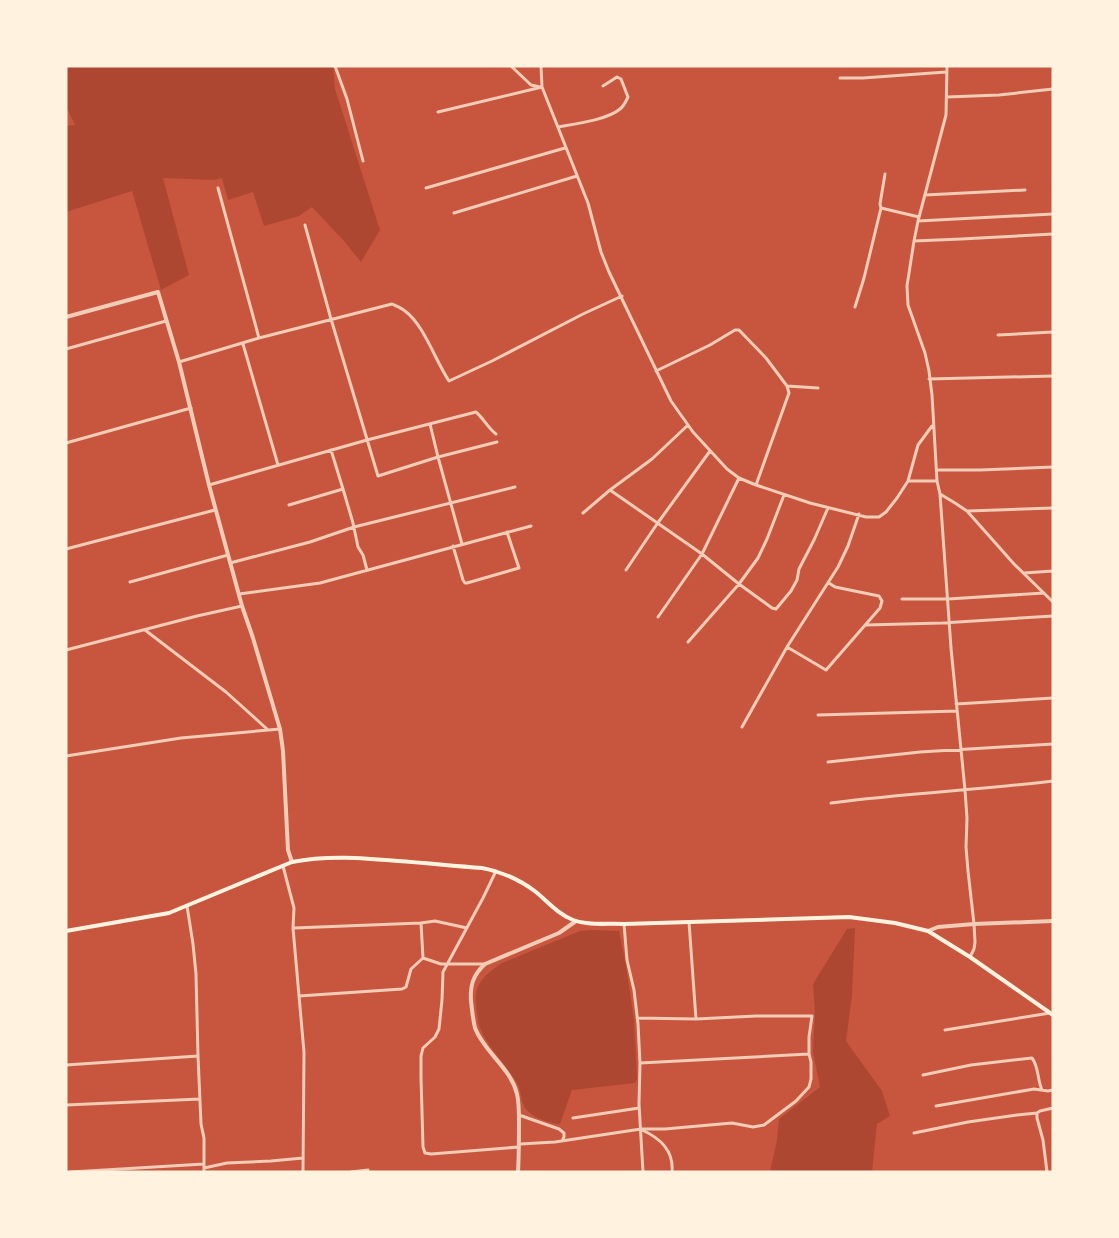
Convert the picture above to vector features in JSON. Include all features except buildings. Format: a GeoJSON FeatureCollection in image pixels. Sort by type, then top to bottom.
{"type":"FeatureCollection","features":[{"type":"Feature","properties":{"kind":"main road"},"geometry":{"type":"LineString","coordinates":[[66,931],[169,913],[292,862],[326,857],[482,868],[517,879],[558,912],[576,921],[587,923],[624,924],[849,917],[895,923],[928,931],[1052,1014]]}},
{"type":"Feature","properties":{"kind":"street"},"geometry":{"type":"LineString","coordinates":[[335,66],[347,99],[363,161]]}},
{"type":"Feature","properties":{"kind":"street"},"geometry":{"type":"LineString","coordinates":[[511,66],[531,85],[542,87]]}},
{"type":"Feature","properties":{"kind":"street"},"geometry":{"type":"LineString","coordinates":[[542,66],[542,87],[588,203],[601,252],[671,401],[688,425],[727,469],[756,486],[810,504],[879,517],[886,512],[908,481],[918,445],[933,425]]}},
{"type":"Feature","properties":{"kind":"street"},"geometry":{"type":"LineString","coordinates":[[947,66],[946,115],[919,219],[907,286],[908,305],[925,353],[932,395],[956,704],[966,790],[966,847],[975,942],[970,957]]}},
{"type":"Feature","properties":{"kind":"street"},"geometry":{"type":"LineString","coordinates":[[840,78],[946,72]]}},
{"type":"Feature","properties":{"kind":"street"},"geometry":{"type":"LineString","coordinates":[[558,127],[584,123],[619,110],[628,97],[621,79],[617,77],[603,86]]}},
{"type":"Feature","properties":{"kind":"street"},"geometry":{"type":"LineString","coordinates":[[438,112],[542,87]]}},
{"type":"Feature","properties":{"kind":"street"},"geometry":{"type":"LineString","coordinates":[[947,97],[999,95],[1053,89]]}},
{"type":"Feature","properties":{"kind":"street"},"geometry":{"type":"LineString","coordinates":[[426,188],[566,147]]}},
{"type":"Feature","properties":{"kind":"street"},"geometry":{"type":"LineString","coordinates":[[855,307],[881,208],[885,174]]}},
{"type":"Feature","properties":{"kind":"street"},"geometry":{"type":"LineString","coordinates":[[454,213],[577,176]]}},
{"type":"Feature","properties":{"kind":"street"},"geometry":{"type":"LineString","coordinates":[[218,188],[259,338]]}},
{"type":"Feature","properties":{"kind":"street"},"geometry":{"type":"LineString","coordinates":[[925,195],[1025,190]]}},
{"type":"Feature","properties":{"kind":"street"},"geometry":{"type":"LineString","coordinates":[[881,208],[919,219],[999,218],[1053,214]]}},
{"type":"Feature","properties":{"kind":"street"},"geometry":{"type":"LineString","coordinates":[[305,225],[378,476],[497,442]]}},
{"type":"Feature","properties":{"kind":"street"},"geometry":{"type":"LineString","coordinates":[[914,241],[1053,234]]}},
{"type":"Feature","properties":{"kind":"street"},"geometry":{"type":"LineString","coordinates":[[66,317],[158,292],[179,362],[242,606],[280,729],[288,850],[292,862]]}},
{"type":"Feature","properties":{"kind":"street"},"geometry":{"type":"LineString","coordinates":[[179,362],[259,338],[392,304],[403,309],[412,317],[449,381],[622,296]]}},
{"type":"Feature","properties":{"kind":"street"},"geometry":{"type":"LineString","coordinates":[[66,349],[166,321]]}},
{"type":"Feature","properties":{"kind":"street"},"geometry":{"type":"LineString","coordinates":[[656,371],[735,330],[739,330],[766,358],[787,386],[789,393],[756,486]]}},
{"type":"Feature","properties":{"kind":"street"},"geometry":{"type":"LineString","coordinates":[[998,334],[1053,332]]}},
{"type":"Feature","properties":{"kind":"street"},"geometry":{"type":"LineString","coordinates":[[243,344],[278,465]]}},
{"type":"Feature","properties":{"kind":"street"},"geometry":{"type":"LineString","coordinates":[[929,380],[1053,376]]}},
{"type":"Feature","properties":{"kind":"street"},"geometry":{"type":"LineString","coordinates":[[787,386],[818,388]]}},
{"type":"Feature","properties":{"kind":"street"},"geometry":{"type":"LineString","coordinates":[[66,443],[191,408]]}},
{"type":"Feature","properties":{"kind":"street"},"geometry":{"type":"LineString","coordinates":[[209,485],[476,412],[496,434]]}},
{"type":"Feature","properties":{"kind":"street"},"geometry":{"type":"LineString","coordinates":[[430,423],[462,544]]}},
{"type":"Feature","properties":{"kind":"street"},"geometry":{"type":"LineString","coordinates":[[583,513],[652,459],[688,425]]}},
{"type":"Feature","properties":{"kind":"street"},"geometry":{"type":"LineString","coordinates":[[331,450],[358,547],[368,570]]}},
{"type":"Feature","properties":{"kind":"street"},"geometry":{"type":"LineString","coordinates":[[626,570],[710,451]]}},
{"type":"Feature","properties":{"kind":"street"},"geometry":{"type":"LineString","coordinates":[[937,470],[1053,467]]}},
{"type":"Feature","properties":{"kind":"street"},"geometry":{"type":"LineString","coordinates":[[658,617],[702,554],[739,478]]}},
{"type":"Feature","properties":{"kind":"street"},"geometry":{"type":"LineString","coordinates":[[908,481],[937,481]]}},
{"type":"Feature","properties":{"kind":"street"},"geometry":{"type":"LineString","coordinates":[[230,563],[310,542],[354,527],[514,487]]}},
{"type":"Feature","properties":{"kind":"street"},"geometry":{"type":"LineString","coordinates":[[289,505],[343,489]]}},
{"type":"Feature","properties":{"kind":"street"},"geometry":{"type":"LineString","coordinates":[[610,490],[776,609],[797,580],[798,569],[828,508]]}},
{"type":"Feature","properties":{"kind":"street"},"geometry":{"type":"LineString","coordinates":[[688,642],[739,584],[758,558],[784,494]]}},
{"type":"Feature","properties":{"kind":"street"},"geometry":{"type":"LineString","coordinates":[[940,494],[967,511],[1014,564],[1053,602]]}},
{"type":"Feature","properties":{"kind":"street"},"geometry":{"type":"LineString","coordinates":[[967,511],[1053,508]]}},
{"type":"Feature","properties":{"kind":"street"},"geometry":{"type":"LineString","coordinates":[[66,549],[216,510]]}},
{"type":"Feature","properties":{"kind":"street"},"geometry":{"type":"LineString","coordinates":[[742,727],[788,647],[829,583],[848,546],[859,514]]}},
{"type":"Feature","properties":{"kind":"street"},"geometry":{"type":"LineString","coordinates":[[239,594],[320,583],[531,526]]}},
{"type":"Feature","properties":{"kind":"street"},"geometry":{"type":"LineString","coordinates":[[453,546],[463,580],[467,583],[519,568],[507,532]]}},
{"type":"Feature","properties":{"kind":"street"},"geometry":{"type":"LineString","coordinates":[[130,582],[228,555]]}},
{"type":"Feature","properties":{"kind":"street"},"geometry":{"type":"LineString","coordinates":[[1024,573],[1053,571]]}},
{"type":"Feature","properties":{"kind":"street"},"geometry":{"type":"LineString","coordinates":[[788,647],[826,670],[880,608],[882,601],[879,596],[835,587],[829,583]]}},
{"type":"Feature","properties":{"kind":"street"},"geometry":{"type":"LineString","coordinates":[[902,599],[948,599],[1045,593]]}},
{"type":"Feature","properties":{"kind":"street"},"geometry":{"type":"LineString","coordinates":[[66,650],[242,606]]}},
{"type":"Feature","properties":{"kind":"street"},"geometry":{"type":"LineString","coordinates":[[866,625],[1053,616]]}},
{"type":"Feature","properties":{"kind":"street"},"geometry":{"type":"LineString","coordinates":[[145,630],[226,692],[267,729]]}},
{"type":"Feature","properties":{"kind":"street"},"geometry":{"type":"LineString","coordinates":[[956,704],[1053,698]]}},
{"type":"Feature","properties":{"kind":"street"},"geometry":{"type":"LineString","coordinates":[[818,715],[957,711]]}},
{"type":"Feature","properties":{"kind":"street"},"geometry":{"type":"LineString","coordinates":[[66,756],[181,738],[280,729]]}},
{"type":"Feature","properties":{"kind":"street"},"geometry":{"type":"LineString","coordinates":[[828,762],[890,754],[1053,744]]}},
{"type":"Feature","properties":{"kind":"street"},"geometry":{"type":"LineString","coordinates":[[831,803],[900,794],[1053,781]]}},
{"type":"Feature","properties":{"kind":"street"},"geometry":{"type":"LineString","coordinates":[[283,866],[294,908],[293,928],[304,1053],[303,1172]]}},
{"type":"Feature","properties":{"kind":"street"},"geometry":{"type":"LineString","coordinates":[[496,871],[443,972],[439,1029],[435,1037],[423,1048],[421,1077],[423,1147],[426,1153],[541,1144],[641,1129],[732,1123],[753,1127],[764,1125],[796,1101],[809,1087],[811,1078],[809,1037],[812,1016],[637,1018]]}},
{"type":"Feature","properties":{"kind":"street"},"geometry":{"type":"LineString","coordinates":[[187,906],[196,974],[204,1168]]}},
{"type":"Feature","properties":{"kind":"street"},"geometry":{"type":"LineString","coordinates":[[293,928],[435,921],[467,928]]}},
{"type":"Feature","properties":{"kind":"street"},"geometry":{"type":"LineString","coordinates":[[518,1172],[520,1145],[517,1094],[510,1078],[476,1029],[471,1005],[472,981],[477,971],[485,964],[559,933],[576,921]]}},
{"type":"Feature","properties":{"kind":"street"},"geometry":{"type":"LineString","coordinates":[[928,931],[938,927],[974,924],[1053,921]]}},
{"type":"Feature","properties":{"kind":"street"},"geometry":{"type":"LineString","coordinates":[[689,922],[696,1019]]}},
{"type":"Feature","properties":{"kind":"street"},"geometry":{"type":"LineString","coordinates":[[421,923],[423,958]]}},
{"type":"Feature","properties":{"kind":"street"},"geometry":{"type":"LineString","coordinates":[[624,924],[637,1018],[643,1172]]}},
{"type":"Feature","properties":{"kind":"street"},"geometry":{"type":"LineString","coordinates":[[299,996],[402,989],[406,987],[411,969],[423,958]]}},
{"type":"Feature","properties":{"kind":"street"},"geometry":{"type":"LineString","coordinates":[[423,958],[447,964],[485,964]]}},
{"type":"Feature","properties":{"kind":"street"},"geometry":{"type":"LineString","coordinates":[[945,1030],[1052,1014]]}},
{"type":"Feature","properties":{"kind":"street"},"geometry":{"type":"LineString","coordinates":[[640,1063],[809,1054]]}},
{"type":"Feature","properties":{"kind":"street"},"geometry":{"type":"LineString","coordinates":[[66,1065],[198,1056]]}},
{"type":"Feature","properties":{"kind":"street"},"geometry":{"type":"LineString","coordinates":[[923,1075],[971,1065],[1032,1058],[1037,1066],[1042,1090]]}},
{"type":"Feature","properties":{"kind":"street"},"geometry":{"type":"LineString","coordinates":[[936,1106],[1034,1089],[1053,1090]]}},
{"type":"Feature","properties":{"kind":"street"},"geometry":{"type":"LineString","coordinates":[[66,1105],[200,1099]]}},
{"type":"Feature","properties":{"kind":"street"},"geometry":{"type":"LineString","coordinates":[[573,1118],[639,1108]]}},
{"type":"Feature","properties":{"kind":"street"},"geometry":{"type":"LineString","coordinates":[[914,1133],[1017,1114],[1037,1113],[1053,1108]]}},
{"type":"Feature","properties":{"kind":"street"},"geometry":{"type":"LineString","coordinates":[[1037,1113],[1047,1172]]}},
{"type":"Feature","properties":{"kind":"street"},"geometry":{"type":"LineString","coordinates":[[519,1115],[559,1129],[564,1133],[562,1140]]}},
{"type":"Feature","properties":{"kind":"street"},"geometry":{"type":"LineString","coordinates":[[641,1129],[663,1143],[669,1152],[672,1172]]}},
{"type":"Feature","properties":{"kind":"street"},"geometry":{"type":"LineString","coordinates":[[71,1172],[204,1168],[226,1163],[303,1158]]}},
{"type":"Feature","properties":{"kind":"street"},"geometry":{"type":"LineString","coordinates":[[351,1172],[368,1170]]}},
{"type":"Feature","properties":{"kind":"shaded area"},"geometry":{"type":"Polygon","coordinates":[[[66,66],[333,66],[335,89],[380,230],[361,262],[312,207],[299,216],[264,226],[253,192],[228,200],[222,178],[214,180],[163,178],[189,275],[161,290],[132,191],[66,212],[66,126],[75,125],[66,106],[66,66]]]}},
{"type":"Feature","properties":{"kind":"shaded area"},"geometry":{"type":"Polygon","coordinates":[[[855,928],[852,995],[846,1041],[882,1091],[890,1116],[877,1124],[872,1172],[770,1172],[779,1119],[820,1087],[813,1052],[815,1013],[813,984],[847,929],[855,928]]]}},
{"type":"Feature","properties":{"kind":"shaded area"},"geometry":{"type":"Polygon","coordinates":[[[580,931],[619,931],[634,1019],[637,1079],[635,1083],[572,1090],[560,1124],[545,1121],[524,1106],[517,1083],[480,1028],[476,1003],[477,989],[484,978],[502,963],[580,931]]]}}]}
